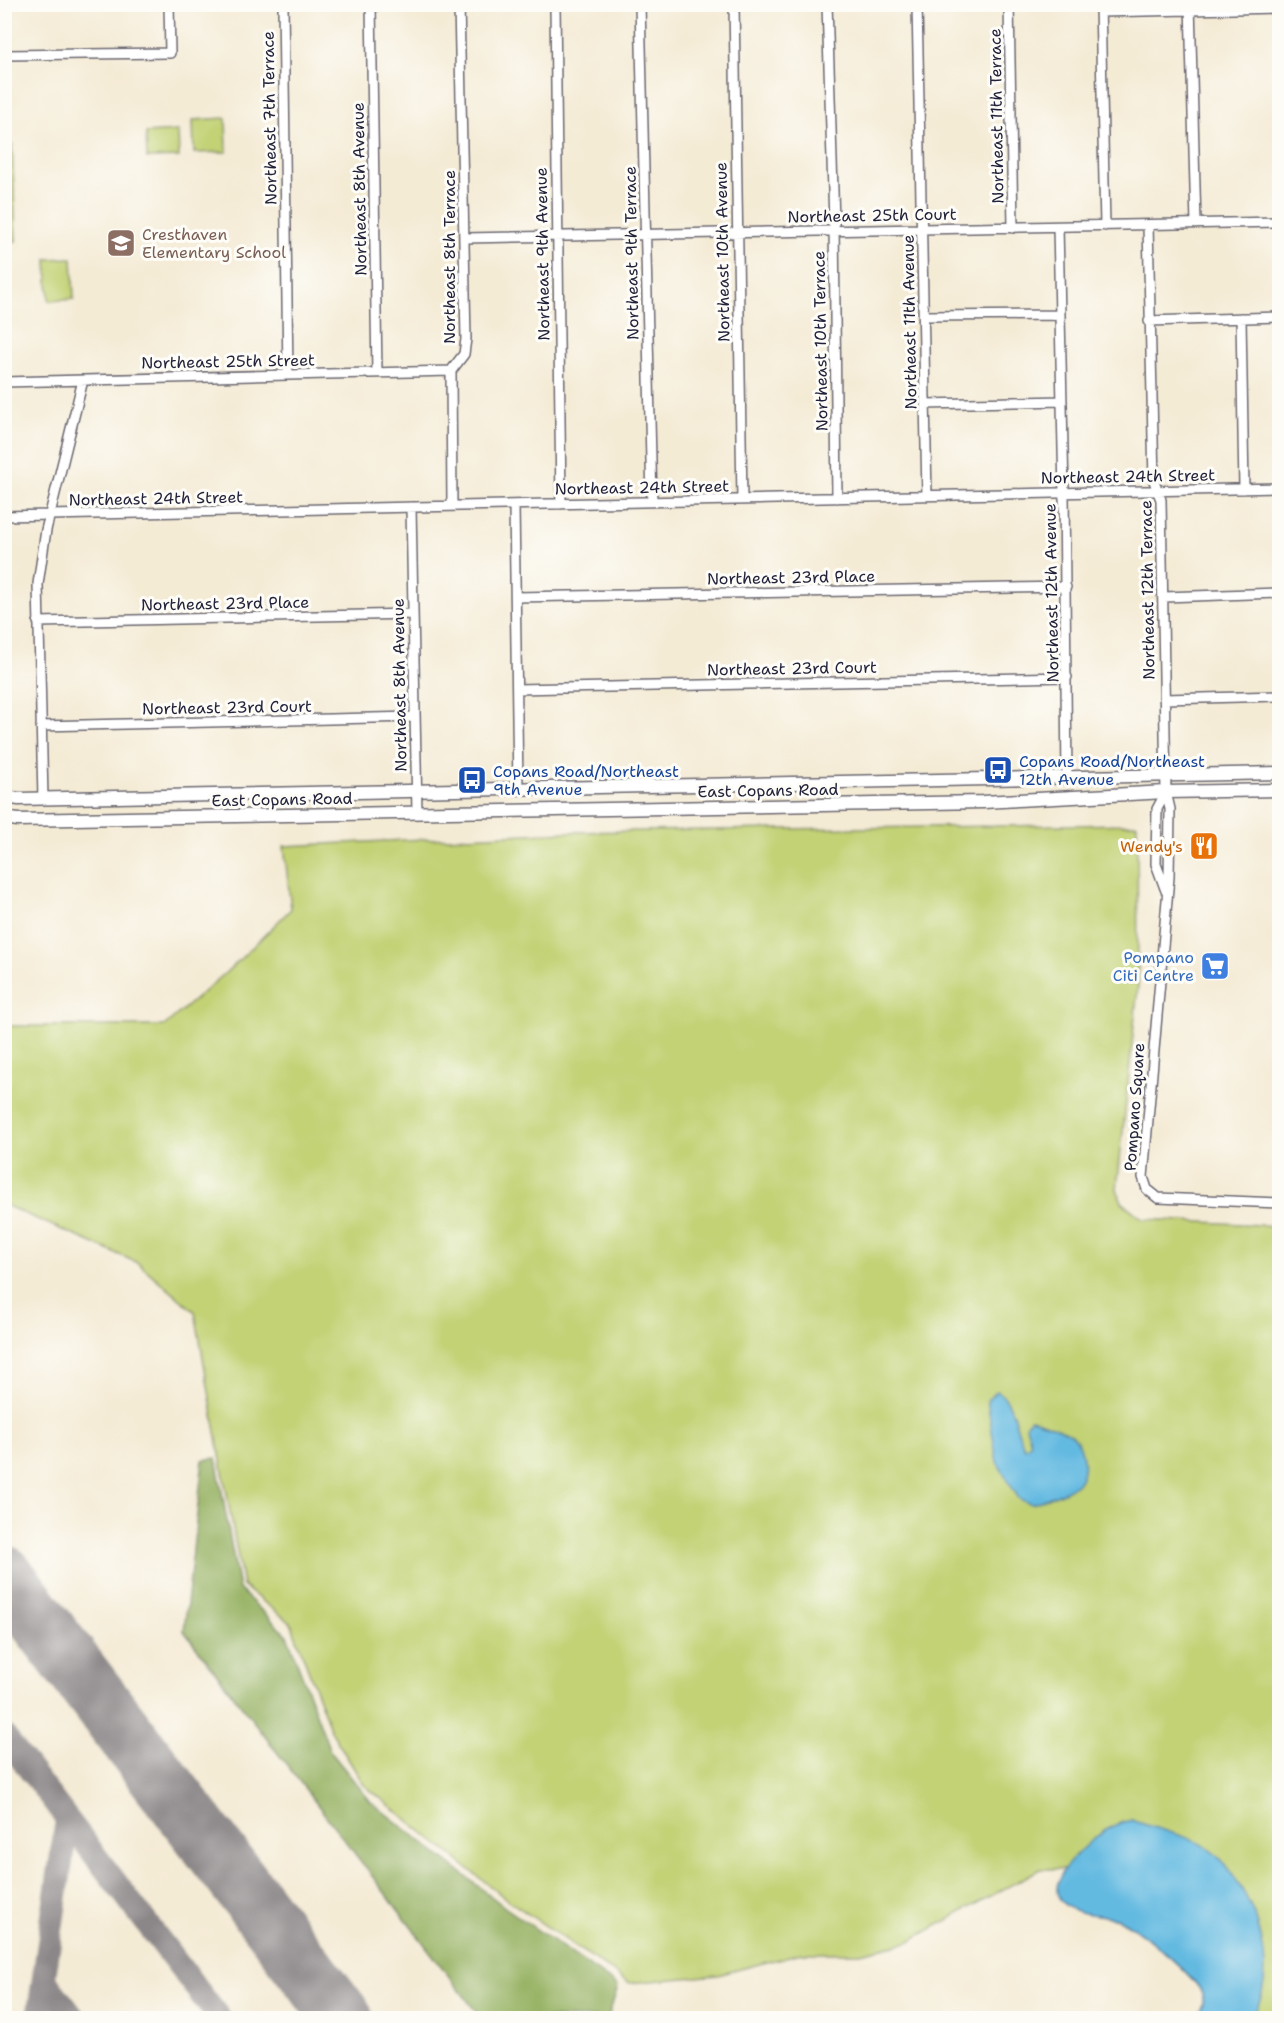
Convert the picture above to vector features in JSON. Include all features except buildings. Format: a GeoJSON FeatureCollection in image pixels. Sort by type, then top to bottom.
{"type":"FeatureCollection","features":[{"type":"Feature","properties":{"kind":"main road","name":"East Copans Road"},"geometry":{"type":"LineString","coordinates":[[4,797],[43,799],[1280,773]]}},
{"type":"Feature","properties":{"kind":"main road","name":"East Copans Road"},"geometry":{"type":"LineString","coordinates":[[4,818],[18,820],[983,802],[1166,792],[1280,790]]}},
{"type":"Feature","properties":{"kind":"street"},"geometry":{"type":"LineString","coordinates":[[4,55],[170,53],[169,4]]}},
{"type":"Feature","properties":{"kind":"street","name":"Northeast 7th Terrace"},"geometry":{"type":"LineString","coordinates":[[283,4],[288,375]]}},
{"type":"Feature","properties":{"kind":"street","name":"Northeast 8th Avenue"},"geometry":{"type":"LineString","coordinates":[[371,4],[377,373]]}},
{"type":"Feature","properties":{"kind":"street","name":"Northeast 8th Terrace"},"geometry":{"type":"LineString","coordinates":[[452,506],[451,371],[464,354],[466,339],[466,238],[459,4]]}},
{"type":"Feature","properties":{"kind":"street","name":"Northeast 9th Avenue"},"geometry":{"type":"LineString","coordinates":[[555,4],[561,504]]}},
{"type":"Feature","properties":{"kind":"street","name":"Northeast 9th Terrace"},"geometry":{"type":"LineString","coordinates":[[640,4],[652,502]]}},
{"type":"Feature","properties":{"kind":"street","name":"Northeast 10th Avenue"},"geometry":{"type":"LineString","coordinates":[[734,4],[742,500]]}},
{"type":"Feature","properties":{"kind":"street","name":"Northeast 10th Terrace"},"geometry":{"type":"LineString","coordinates":[[827,4],[834,231],[837,498]]}},
{"type":"Feature","properties":{"kind":"street","name":"Northeast 11th Avenue"},"geometry":{"type":"LineString","coordinates":[[917,4],[927,496]]}},
{"type":"Feature","properties":{"kind":"street","name":"Northeast 11th Terrace"},"geometry":{"type":"LineString","coordinates":[[1009,4],[1013,228]]}},
{"type":"Feature","properties":{"kind":"street"},"geometry":{"type":"LineString","coordinates":[[1190,7],[1196,224]]}},
{"type":"Feature","properties":{"kind":"street"},"geometry":{"type":"LineString","coordinates":[[1105,226],[1100,8],[1280,8]]}},
{"type":"Feature","properties":{"kind":"street","name":"Northeast 25th Court"},"geometry":{"type":"LineString","coordinates":[[466,238],[1280,222]]}},
{"type":"Feature","properties":{"kind":"street","name":"Northeast 12th Terrace"},"geometry":{"type":"LineString","coordinates":[[1148,225],[1154,481],[1159,490],[1164,597],[1166,775]]}},
{"type":"Feature","properties":{"kind":"street","name":"Northeast 12th Avenue"},"geometry":{"type":"LineString","coordinates":[[1058,227],[1066,587],[1067,779]]}},
{"type":"Feature","properties":{"kind":"street"},"geometry":{"type":"LineString","coordinates":[[924,316],[1060,315]]}},
{"type":"Feature","properties":{"kind":"street"},"geometry":{"type":"LineString","coordinates":[[1149,321],[1280,317]]}},
{"type":"Feature","properties":{"kind":"street"},"geometry":{"type":"LineString","coordinates":[[1241,318],[1244,489]]}},
{"type":"Feature","properties":{"kind":"street","name":"Northeast 25th Street"},"geometry":{"type":"LineString","coordinates":[[4,382],[451,371]]}},
{"type":"Feature","properties":{"kind":"street"},"geometry":{"type":"LineString","coordinates":[[43,799],[40,564],[49,515],[83,380]]}},
{"type":"Feature","properties":{"kind":"street"},"geometry":{"type":"LineString","coordinates":[[926,404],[1062,401]]}},
{"type":"Feature","properties":{"kind":"street","name":"Northeast 24th Street"},"geometry":{"type":"LineString","coordinates":[[4,516],[1280,488]]}},
{"type":"Feature","properties":{"kind":"street"},"geometry":{"type":"LineString","coordinates":[[514,505],[518,788]]}},
{"type":"Feature","properties":{"kind":"street","name":"Northeast 8th Avenue"},"geometry":{"type":"LineString","coordinates":[[411,507],[417,813]]}},
{"type":"Feature","properties":{"kind":"street","name":"Northeast 23rd Place"},"geometry":{"type":"LineString","coordinates":[[516,597],[1066,587]]}},
{"type":"Feature","properties":{"kind":"street"},"geometry":{"type":"LineString","coordinates":[[1164,597],[1280,594]]}},
{"type":"Feature","properties":{"kind":"street","name":"Northeast 23rd Place"},"geometry":{"type":"LineString","coordinates":[[39,622],[413,615]]}},
{"type":"Feature","properties":{"kind":"street","name":"Northeast 23rd Court"},"geometry":{"type":"LineString","coordinates":[[517,689],[1067,677]]}},
{"type":"Feature","properties":{"kind":"street"},"geometry":{"type":"LineString","coordinates":[[1164,699],[1280,696]]}},
{"type":"Feature","properties":{"kind":"street","name":"Northeast 23rd Court"},"geometry":{"type":"LineString","coordinates":[[41,726],[414,717]]}},
{"type":"Feature","properties":{"kind":"street","name":"Pompano Square"},"geometry":{"type":"LineString","coordinates":[[1166,775],[1166,792],[1156,809],[1156,864],[1166,891],[1143,1177],[1147,1189],[1158,1198],[1280,1203]]}},
{"type":"Feature","properties":{"kind":"green space"},"geometry":{"type":"Polygon","coordinates":[[[226,118],[227,152],[194,153],[193,120],[226,118]]]}},
{"type":"Feature","properties":{"kind":"green space"},"geometry":{"type":"Polygon","coordinates":[[[178,131],[179,157],[147,158],[146,133],[178,131]]]}},
{"type":"Feature","properties":{"kind":"green space"},"geometry":{"type":"Polygon","coordinates":[[[5,145],[12,145],[16,241],[5,242],[5,145]]]}},
{"type":"Feature","properties":{"kind":"green space"},"geometry":{"type":"Polygon","coordinates":[[[72,258],[74,299],[49,301],[47,259],[72,258]]]}},
{"type":"Feature","properties":{"kind":"green space"},"geometry":{"type":"Polygon","coordinates":[[[1137,824],[1138,986],[1117,1189],[1122,1202],[1143,1219],[1279,1226],[1279,2018],[1196,2018],[1203,2003],[1202,1993],[1188,1975],[1165,1953],[1120,1920],[1075,1910],[1063,1903],[1059,1890],[1065,1869],[1040,1869],[908,1942],[860,1953],[801,1953],[718,1975],[629,1983],[505,1898],[364,1785],[331,1731],[291,1623],[243,1586],[195,1312],[138,1263],[5,1205],[5,1026],[164,1026],[230,969],[291,909],[284,846],[569,832],[1137,824]]]}},
{"type":"Feature","properties":{"kind":"green space"},"geometry":{"type":"Polygon","coordinates":[[[216,1458],[239,1589],[287,1635],[330,1751],[371,1802],[506,1908],[618,1986],[608,2018],[481,2018],[184,1631],[203,1460],[216,1458]]]}},
{"type":"Feature","properties":{"kind":"water"},"geometry":{"type":"Polygon","coordinates":[[[997,1391],[1008,1402],[1025,1448],[1031,1443],[1026,1426],[1030,1419],[1073,1436],[1083,1458],[1083,1471],[1074,1486],[1032,1504],[1019,1499],[997,1462],[987,1400],[997,1391]]]}},
{"type":"Feature","properties":{"kind":"water"},"geometry":{"type":"Polygon","coordinates":[[[1132,1820],[1182,1836],[1209,1849],[1224,1863],[1236,1880],[1253,1912],[1263,1948],[1264,1984],[1260,2001],[1252,2018],[1196,2018],[1203,2003],[1202,1993],[1189,1976],[1165,1953],[1140,1932],[1121,1920],[1084,1913],[1064,1904],[1058,1894],[1058,1884],[1071,1861],[1092,1840],[1111,1827],[1132,1820]]]}},
{"type":"Feature","properties":{"kind":"taxiway"},"geometry":{"type":"LineString","coordinates":[[4,1736],[219,2018]]}},
{"type":"Feature","properties":{"kind":"taxiway"},"geometry":{"type":"LineString","coordinates":[[38,2018],[67,1820]]}},
{"type":"Feature","properties":{"kind":"taxiway"},"geometry":{"type":"LineString","coordinates":[[46,1982],[74,2018]]}},
{"type":"Feature","properties":{"kind":"taxiway"},"geometry":{"type":"LineString","coordinates":[[329,2018],[338,2012]]}},
{"type":"Feature","properties":{"kind":"runway"},"geometry":{"type":"LineString","coordinates":[[4,1575],[343,2018]]}},
{"type":"Feature","properties":{"kind":"place","name":"Cresthaven Elementary School"},"geometry":{"type":"Point","coordinates":[121,243]}},
{"type":"Feature","properties":{"kind":"place","name":"Copans Road/Northeast 12th Avenue"},"geometry":{"type":"Point","coordinates":[998,770]}},
{"type":"Feature","properties":{"kind":"place","name":"Copans Road/Northeast 9th Avenue"},"geometry":{"type":"Point","coordinates":[472,780]}},
{"type":"Feature","properties":{"kind":"place","name":"Wendy's"},"geometry":{"type":"Point","coordinates":[1204,846]}},
{"type":"Feature","properties":{"kind":"place","name":"Pompano Citi Centre"},"geometry":{"type":"Point","coordinates":[1215,966]}}]}
